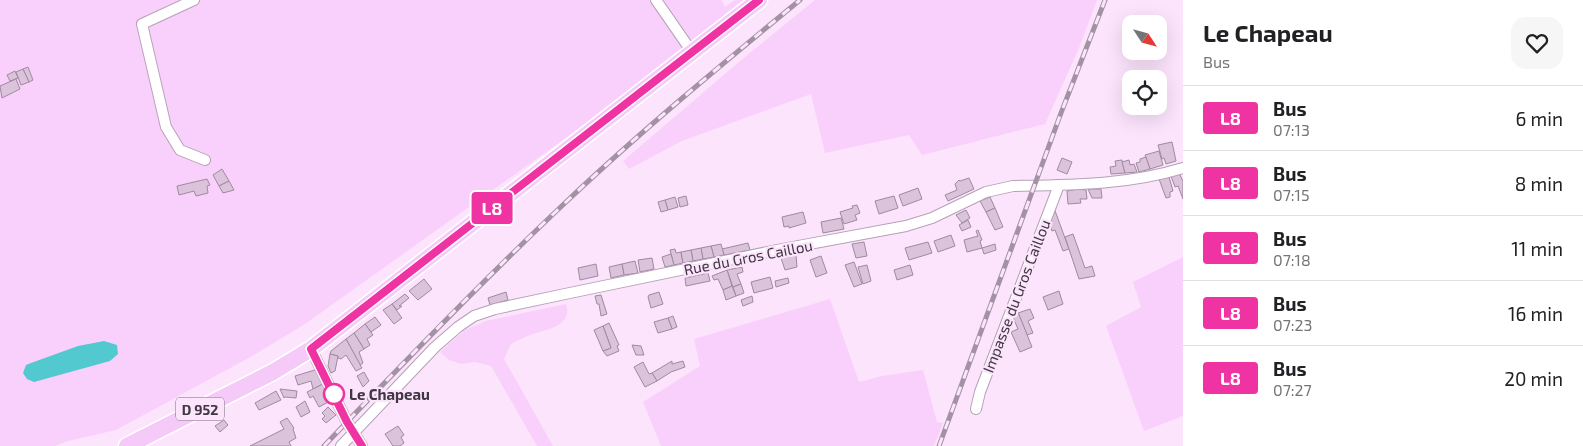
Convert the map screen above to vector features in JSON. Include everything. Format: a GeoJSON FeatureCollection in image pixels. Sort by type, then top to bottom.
{"type":"FeatureCollection","features":[{"type":"Feature","properties":{"kind":"main road","name":"D 952"},"geometry":{"type":"LineString","coordinates":[[127,446],[274,372],[311,349],[759,0]]}},
{"type":"Feature","properties":{"kind":"street"},"geometry":{"type":"LineString","coordinates":[[194,0],[142,24],[166,127],[180,150],[205,160]]}},
{"type":"Feature","properties":{"kind":"street"},"geometry":{"type":"LineString","coordinates":[[656,0],[692,52]]}},
{"type":"Feature","properties":{"kind":"street","name":"Rue du Gros Caillou"},"geometry":{"type":"LineString","coordinates":[[341,446],[435,348],[458,327],[474,316],[495,309],[782,249],[906,226],[932,218],[973,197],[997,188],[1116,182],[1151,177],[1183,168]]}},
{"type":"Feature","properties":{"kind":"street","name":"Impasse du Gros Caillou"},"geometry":{"type":"LineString","coordinates":[[976,409],[980,392],[1059,185]]}},
{"type":"Feature","properties":{"kind":"street"},"geometry":{"type":"LineString","coordinates":[[311,349],[362,446]]}},
{"type":"Feature","properties":{"kind":"shaded area"},"geometry":{"type":"Polygon","coordinates":[[[0,0],[721,0],[725,7],[735,0],[746,0],[584,125],[305,324],[254,355],[116,430],[68,441],[55,446],[0,446],[0,0]]]}},
{"type":"Feature","properties":{"kind":"shaded area"},"geometry":{"type":"Polygon","coordinates":[[[815,0],[1097,0],[1079,48],[1045,124],[922,155],[909,135],[825,153],[811,94],[682,141],[629,169],[623,161],[815,0]]]}},
{"type":"Feature","properties":{"kind":"shaded area"},"geometry":{"type":"Polygon","coordinates":[[[1183,257],[1183,416],[1144,431],[1106,326],[1141,307],[1133,282],[1183,257]]]}},
{"type":"Feature","properties":{"kind":"shaded area"},"geometry":{"type":"Polygon","coordinates":[[[830,299],[859,382],[882,376],[923,370],[937,422],[943,423],[934,446],[661,446],[643,402],[700,366],[694,339],[830,299]]]}},
{"type":"Feature","properties":{"kind":"shaded area"},"geometry":{"type":"Polygon","coordinates":[[[566,304],[566,317],[563,322],[511,344],[504,359],[553,446],[537,446],[491,366],[475,362],[461,364],[449,360],[440,352],[465,330],[486,321],[566,304]]]}},
{"type":"Feature","properties":{"kind":"water"},"geometry":{"type":"Polygon","coordinates":[[[104,341],[117,345],[118,354],[110,361],[34,382],[27,379],[23,373],[26,365],[31,363],[78,346],[104,341]]]}},
{"type":"Feature","properties":{"kind":"building"},"geometry":{"type":"Polygon","coordinates":[[[28,67],[33,80],[29,82],[23,69],[28,67]]]}},
{"type":"Feature","properties":{"kind":"building"},"geometry":{"type":"Polygon","coordinates":[[[23,69],[29,82],[21,85],[16,72],[23,69]]]}},
{"type":"Feature","properties":{"kind":"building"},"geometry":{"type":"Polygon","coordinates":[[[15,71],[18,78],[10,81],[7,75],[15,71]]]}},
{"type":"Feature","properties":{"kind":"building"},"geometry":{"type":"Polygon","coordinates":[[[16,79],[20,89],[2,98],[0,86],[16,79]]]}},
{"type":"Feature","properties":{"kind":"building"},"geometry":{"type":"Polygon","coordinates":[[[1172,142],[1176,161],[1166,164],[1164,158],[1162,159],[1158,145],[1172,142]]]}},
{"type":"Feature","properties":{"kind":"building"},"geometry":{"type":"Polygon","coordinates":[[[1159,151],[1163,165],[1150,169],[1145,155],[1159,151]]]}},
{"type":"Feature","properties":{"kind":"building"},"geometry":{"type":"Polygon","coordinates":[[[1146,157],[1150,169],[1139,172],[1136,163],[1146,157]]]}},
{"type":"Feature","properties":{"kind":"building"},"geometry":{"type":"Polygon","coordinates":[[[1062,158],[1072,162],[1067,174],[1057,170],[1062,158]]]}},
{"type":"Feature","properties":{"kind":"building"},"geometry":{"type":"Polygon","coordinates":[[[1122,160],[1125,173],[1111,174],[1110,167],[1116,166],[1115,161],[1122,160]]]}},
{"type":"Feature","properties":{"kind":"building"},"geometry":{"type":"Polygon","coordinates":[[[1129,160],[1130,165],[1134,164],[1137,172],[1125,173],[1122,162],[1129,160]]]}},
{"type":"Feature","properties":{"kind":"building"},"geometry":{"type":"Polygon","coordinates":[[[222,169],[229,181],[219,186],[213,175],[222,169]]]}},
{"type":"Feature","properties":{"kind":"building"},"geometry":{"type":"Polygon","coordinates":[[[1179,173],[1183,181],[1183,199],[1178,186],[1175,187],[1171,176],[1179,173]]]}},
{"type":"Feature","properties":{"kind":"building"},"geometry":{"type":"Polygon","coordinates":[[[1169,177],[1173,191],[1170,192],[1170,197],[1166,198],[1159,179],[1169,177]]]}},
{"type":"Feature","properties":{"kind":"building"},"geometry":{"type":"Polygon","coordinates":[[[969,178],[974,189],[948,201],[945,195],[957,190],[955,184],[959,180],[969,178]]]}},
{"type":"Feature","properties":{"kind":"building"},"geometry":{"type":"Polygon","coordinates":[[[207,179],[210,185],[207,186],[208,193],[196,196],[194,191],[179,195],[177,186],[207,179]]]}},
{"type":"Feature","properties":{"kind":"building"},"geometry":{"type":"Polygon","coordinates":[[[229,181],[234,190],[223,193],[219,186],[229,181]]]}},
{"type":"Feature","properties":{"kind":"building"},"geometry":{"type":"Polygon","coordinates":[[[918,188],[922,199],[903,206],[899,195],[918,188]]]}},
{"type":"Feature","properties":{"kind":"building"},"geometry":{"type":"Polygon","coordinates":[[[1088,189],[1101,189],[1102,198],[1092,198],[1088,189]]]}},
{"type":"Feature","properties":{"kind":"building"},"geometry":{"type":"Polygon","coordinates":[[[1086,190],[1087,199],[1080,199],[1081,203],[1068,204],[1067,191],[1086,190]]]}},
{"type":"Feature","properties":{"kind":"building"},"geometry":{"type":"Polygon","coordinates":[[[686,196],[688,205],[680,207],[678,198],[686,196]]]}},
{"type":"Feature","properties":{"kind":"building"},"geometry":{"type":"Polygon","coordinates":[[[894,196],[898,208],[879,214],[875,201],[894,196]]]}},
{"type":"Feature","properties":{"kind":"building"},"geometry":{"type":"Polygon","coordinates":[[[675,197],[678,207],[668,210],[665,200],[675,197]]]}},
{"type":"Feature","properties":{"kind":"building"},"geometry":{"type":"Polygon","coordinates":[[[990,197],[995,208],[986,212],[980,201],[990,197]]]}},
{"type":"Feature","properties":{"kind":"building"},"geometry":{"type":"Polygon","coordinates":[[[665,200],[668,210],[661,212],[658,202],[665,200]]]}},
{"type":"Feature","properties":{"kind":"building"},"geometry":{"type":"Polygon","coordinates":[[[857,205],[860,213],[855,215],[857,220],[844,224],[840,212],[857,205]]]}},
{"type":"Feature","properties":{"kind":"building"},"geometry":{"type":"Polygon","coordinates":[[[995,208],[1003,227],[995,230],[986,212],[995,208]]]}},
{"type":"Feature","properties":{"kind":"building"},"geometry":{"type":"Polygon","coordinates":[[[1054,208],[1069,249],[1063,251],[1055,230],[1052,231],[1049,222],[1054,208]]]}},
{"type":"Feature","properties":{"kind":"building"},"geometry":{"type":"Polygon","coordinates":[[[966,210],[970,218],[962,223],[956,215],[966,210]]]}},
{"type":"Feature","properties":{"kind":"building"},"geometry":{"type":"Polygon","coordinates":[[[803,212],[806,223],[789,228],[789,226],[784,227],[782,217],[803,212]]]}},
{"type":"Feature","properties":{"kind":"building"},"geometry":{"type":"Polygon","coordinates":[[[841,218],[844,229],[823,233],[821,222],[841,218]]]}},
{"type":"Feature","properties":{"kind":"building"},"geometry":{"type":"Polygon","coordinates":[[[968,220],[971,227],[962,231],[959,225],[968,220]]]}},
{"type":"Feature","properties":{"kind":"building"},"geometry":{"type":"Polygon","coordinates":[[[978,230],[982,240],[980,241],[982,248],[967,252],[964,240],[978,236],[976,231],[978,230]]]}},
{"type":"Feature","properties":{"kind":"building"},"geometry":{"type":"Polygon","coordinates":[[[1073,234],[1085,268],[1092,266],[1095,276],[1079,279],[1065,237],[1073,234]]]}},
{"type":"Feature","properties":{"kind":"building"},"geometry":{"type":"Polygon","coordinates":[[[951,235],[955,246],[938,252],[934,241],[951,235]]]}},
{"type":"Feature","properties":{"kind":"building"},"geometry":{"type":"Polygon","coordinates":[[[864,242],[867,256],[856,258],[852,244],[864,242]]]}},
{"type":"Feature","properties":{"kind":"building"},"geometry":{"type":"Polygon","coordinates":[[[928,242],[932,253],[909,260],[905,248],[928,242]]]}},
{"type":"Feature","properties":{"kind":"building"},"geometry":{"type":"Polygon","coordinates":[[[748,243],[750,250],[724,255],[722,249],[748,243]]]}},
{"type":"Feature","properties":{"kind":"building"},"geometry":{"type":"Polygon","coordinates":[[[721,244],[724,255],[714,257],[711,246],[721,244]]]}},
{"type":"Feature","properties":{"kind":"building"},"geometry":{"type":"Polygon","coordinates":[[[995,244],[996,250],[984,254],[982,248],[995,244]]]}},
{"type":"Feature","properties":{"kind":"building"},"geometry":{"type":"Polygon","coordinates":[[[711,246],[714,257],[703,259],[701,248],[711,246]]]}},
{"type":"Feature","properties":{"kind":"building"},"geometry":{"type":"Polygon","coordinates":[[[701,248],[703,259],[693,261],[691,250],[701,248]]]}},
{"type":"Feature","properties":{"kind":"building"},"geometry":{"type":"Polygon","coordinates":[[[675,249],[676,253],[681,252],[683,263],[674,265],[670,250],[675,249]]]}},
{"type":"Feature","properties":{"kind":"building"},"geometry":{"type":"Polygon","coordinates":[[[691,250],[693,261],[683,263],[681,252],[691,250]]]}},
{"type":"Feature","properties":{"kind":"building"},"geometry":{"type":"Polygon","coordinates":[[[671,254],[674,265],[665,267],[662,257],[671,254]]]}},
{"type":"Feature","properties":{"kind":"building"},"geometry":{"type":"Polygon","coordinates":[[[796,255],[797,267],[785,270],[781,258],[796,255]]]}},
{"type":"Feature","properties":{"kind":"building"},"geometry":{"type":"Polygon","coordinates":[[[821,256],[827,273],[816,277],[810,260],[821,256]]]}},
{"type":"Feature","properties":{"kind":"building"},"geometry":{"type":"Polygon","coordinates":[[[652,258],[654,269],[640,272],[638,260],[652,258]]]}},
{"type":"Feature","properties":{"kind":"building"},"geometry":{"type":"Polygon","coordinates":[[[635,261],[638,273],[624,275],[622,264],[635,261]]]}},
{"type":"Feature","properties":{"kind":"building"},"geometry":{"type":"Polygon","coordinates":[[[854,262],[862,284],[854,287],[845,265],[854,262]]]}},
{"type":"Feature","properties":{"kind":"building"},"geometry":{"type":"Polygon","coordinates":[[[596,264],[598,276],[580,280],[578,268],[596,264]]]}},
{"type":"Feature","properties":{"kind":"building"},"geometry":{"type":"Polygon","coordinates":[[[622,264],[624,275],[611,278],[609,267],[622,264]]]}},
{"type":"Feature","properties":{"kind":"building"},"geometry":{"type":"Polygon","coordinates":[[[867,265],[871,281],[863,284],[858,267],[867,265]]]}},
{"type":"Feature","properties":{"kind":"building"},"geometry":{"type":"Polygon","coordinates":[[[910,265],[913,275],[897,280],[894,270],[910,265]]]}},
{"type":"Feature","properties":{"kind":"building"},"geometry":{"type":"Polygon","coordinates":[[[742,267],[743,272],[737,274],[741,284],[733,287],[727,270],[742,267]]]}},
{"type":"Feature","properties":{"kind":"building"},"geometry":{"type":"Polygon","coordinates":[[[727,270],[732,286],[723,290],[718,279],[714,280],[712,276],[727,270]]]}},
{"type":"Feature","properties":{"kind":"building"},"geometry":{"type":"Polygon","coordinates":[[[708,273],[710,281],[686,286],[685,278],[708,273]]]}},
{"type":"Feature","properties":{"kind":"building"},"geometry":{"type":"Polygon","coordinates":[[[770,277],[773,288],[754,293],[751,282],[770,277]]]}},
{"type":"Feature","properties":{"kind":"building"},"geometry":{"type":"Polygon","coordinates":[[[788,278],[789,283],[776,287],[775,281],[788,278]]]}},
{"type":"Feature","properties":{"kind":"building"},"geometry":{"type":"Polygon","coordinates":[[[424,279],[432,289],[418,300],[409,291],[424,279]]]}},
{"type":"Feature","properties":{"kind":"building"},"geometry":{"type":"Polygon","coordinates":[[[741,284],[744,293],[736,296],[733,287],[741,284]]]}},
{"type":"Feature","properties":{"kind":"building"},"geometry":{"type":"Polygon","coordinates":[[[732,286],[736,296],[726,300],[723,290],[732,286]]]}},
{"type":"Feature","properties":{"kind":"building"},"geometry":{"type":"Polygon","coordinates":[[[1059,291],[1063,304],[1048,310],[1043,297],[1059,291]]]}},
{"type":"Feature","properties":{"kind":"building"},"geometry":{"type":"Polygon","coordinates":[[[506,292],[508,300],[490,305],[488,298],[506,292]]]}},
{"type":"Feature","properties":{"kind":"building"},"geometry":{"type":"Polygon","coordinates":[[[659,292],[663,304],[651,308],[649,295],[659,292]]]}},
{"type":"Feature","properties":{"kind":"building"},"geometry":{"type":"Polygon","coordinates":[[[405,294],[409,298],[397,310],[392,304],[405,294]]]}},
{"type":"Feature","properties":{"kind":"building"},"geometry":{"type":"Polygon","coordinates":[[[601,295],[607,314],[601,316],[599,304],[597,304],[595,296],[601,295]]]}},
{"type":"Feature","properties":{"kind":"building"},"geometry":{"type":"Polygon","coordinates":[[[752,296],[753,302],[743,306],[741,300],[752,296]]]}},
{"type":"Feature","properties":{"kind":"building"},"geometry":{"type":"Polygon","coordinates":[[[392,304],[402,318],[394,324],[383,310],[392,304]]]}},
{"type":"Feature","properties":{"kind":"building"},"geometry":{"type":"Polygon","coordinates":[[[1030,309],[1034,318],[1028,321],[1033,333],[1027,335],[1018,313],[1030,309]]]}},
{"type":"Feature","properties":{"kind":"building"},"geometry":{"type":"Polygon","coordinates":[[[1018,312],[1032,347],[1020,352],[1011,332],[1018,329],[1012,315],[1018,312]]]}},
{"type":"Feature","properties":{"kind":"building"},"geometry":{"type":"Polygon","coordinates":[[[673,316],[677,327],[672,329],[668,318],[673,316]]]}},
{"type":"Feature","properties":{"kind":"building"},"geometry":{"type":"Polygon","coordinates":[[[375,317],[381,325],[371,332],[365,324],[375,317]]]}},
{"type":"Feature","properties":{"kind":"building"},"geometry":{"type":"Polygon","coordinates":[[[668,318],[672,329],[658,333],[654,322],[668,318]]]}},
{"type":"Feature","properties":{"kind":"building"},"geometry":{"type":"Polygon","coordinates":[[[609,323],[619,345],[617,346],[619,351],[607,356],[603,351],[611,348],[603,326],[609,323]]]}},
{"type":"Feature","properties":{"kind":"building"},"geometry":{"type":"Polygon","coordinates":[[[365,324],[373,335],[367,339],[370,345],[364,349],[354,333],[365,324]]]}},
{"type":"Feature","properties":{"kind":"building"},"geometry":{"type":"Polygon","coordinates":[[[603,326],[611,348],[603,351],[594,330],[603,326]]]}},
{"type":"Feature","properties":{"kind":"building"},"geometry":{"type":"Polygon","coordinates":[[[354,333],[364,349],[359,352],[363,363],[360,365],[346,339],[354,333]]]}},
{"type":"Feature","properties":{"kind":"building"},"geometry":{"type":"Polygon","coordinates":[[[346,339],[362,368],[356,371],[346,355],[341,359],[330,354],[331,351],[346,339]]]}},
{"type":"Feature","properties":{"kind":"building"},"geometry":{"type":"Polygon","coordinates":[[[632,345],[641,346],[644,355],[636,355],[632,345]]]}},
{"type":"Feature","properties":{"kind":"building"},"geometry":{"type":"Polygon","coordinates":[[[330,354],[338,356],[335,371],[331,373],[328,366],[330,354]]]}},
{"type":"Feature","properties":{"kind":"building"},"geometry":{"type":"Polygon","coordinates":[[[672,361],[672,364],[683,361],[685,367],[671,372],[657,381],[652,373],[672,361]]]}},
{"type":"Feature","properties":{"kind":"building"},"geometry":{"type":"Polygon","coordinates":[[[643,362],[649,374],[652,373],[657,381],[645,387],[634,367],[643,362]]]}},
{"type":"Feature","properties":{"kind":"building"},"geometry":{"type":"Polygon","coordinates":[[[318,369],[323,384],[313,389],[311,381],[298,385],[295,376],[318,369]]]}},
{"type":"Feature","properties":{"kind":"building"},"geometry":{"type":"Polygon","coordinates":[[[364,372],[369,381],[363,387],[357,376],[364,372]]]}},
{"type":"Feature","properties":{"kind":"building"},"geometry":{"type":"Polygon","coordinates":[[[323,384],[330,401],[319,407],[313,396],[310,398],[307,392],[323,384]]]}},
{"type":"Feature","properties":{"kind":"building"},"geometry":{"type":"Polygon","coordinates":[[[280,389],[297,391],[296,398],[284,398],[280,389]]]}},
{"type":"Feature","properties":{"kind":"building"},"geometry":{"type":"Polygon","coordinates":[[[276,391],[281,400],[259,410],[255,403],[276,391]]]}},
{"type":"Feature","properties":{"kind":"building"},"geometry":{"type":"Polygon","coordinates":[[[305,401],[310,412],[301,417],[296,407],[305,401]]]}},
{"type":"Feature","properties":{"kind":"building"},"geometry":{"type":"Polygon","coordinates":[[[328,407],[336,415],[326,423],[322,419],[325,416],[322,413],[328,407]]]}},
{"type":"Feature","properties":{"kind":"building"},"geometry":{"type":"Polygon","coordinates":[[[287,418],[294,428],[296,438],[289,442],[291,446],[250,446],[284,429],[280,422],[287,418]]]}},
{"type":"Feature","properties":{"kind":"building"},"geometry":{"type":"Polygon","coordinates":[[[224,420],[228,425],[220,432],[215,426],[224,420]]]}},
{"type":"Feature","properties":{"kind":"building"},"geometry":{"type":"Polygon","coordinates":[[[398,426],[404,435],[401,437],[404,443],[400,446],[393,446],[385,434],[398,426]]]}},
{"type":"Feature","properties":{"kind":"railway"},"geometry":{"type":"LineString","coordinates":[[324,446],[443,322],[566,202],[652,124],[800,0]]}},
{"type":"Feature","properties":{"kind":"railway"},"geometry":{"type":"LineString","coordinates":[[939,446],[1061,113],[1105,0]]}},
{"type":"Feature","properties":{"kind":"bus line","name":"L8"},"geometry":{"type":"LineString","coordinates":[[362,446],[347,422],[311,349],[759,0]]}},
{"type":"Feature","properties":{"kind":"place","name":"Le Chapeau"},"geometry":{"type":"Point","coordinates":[334,394]}}]}
